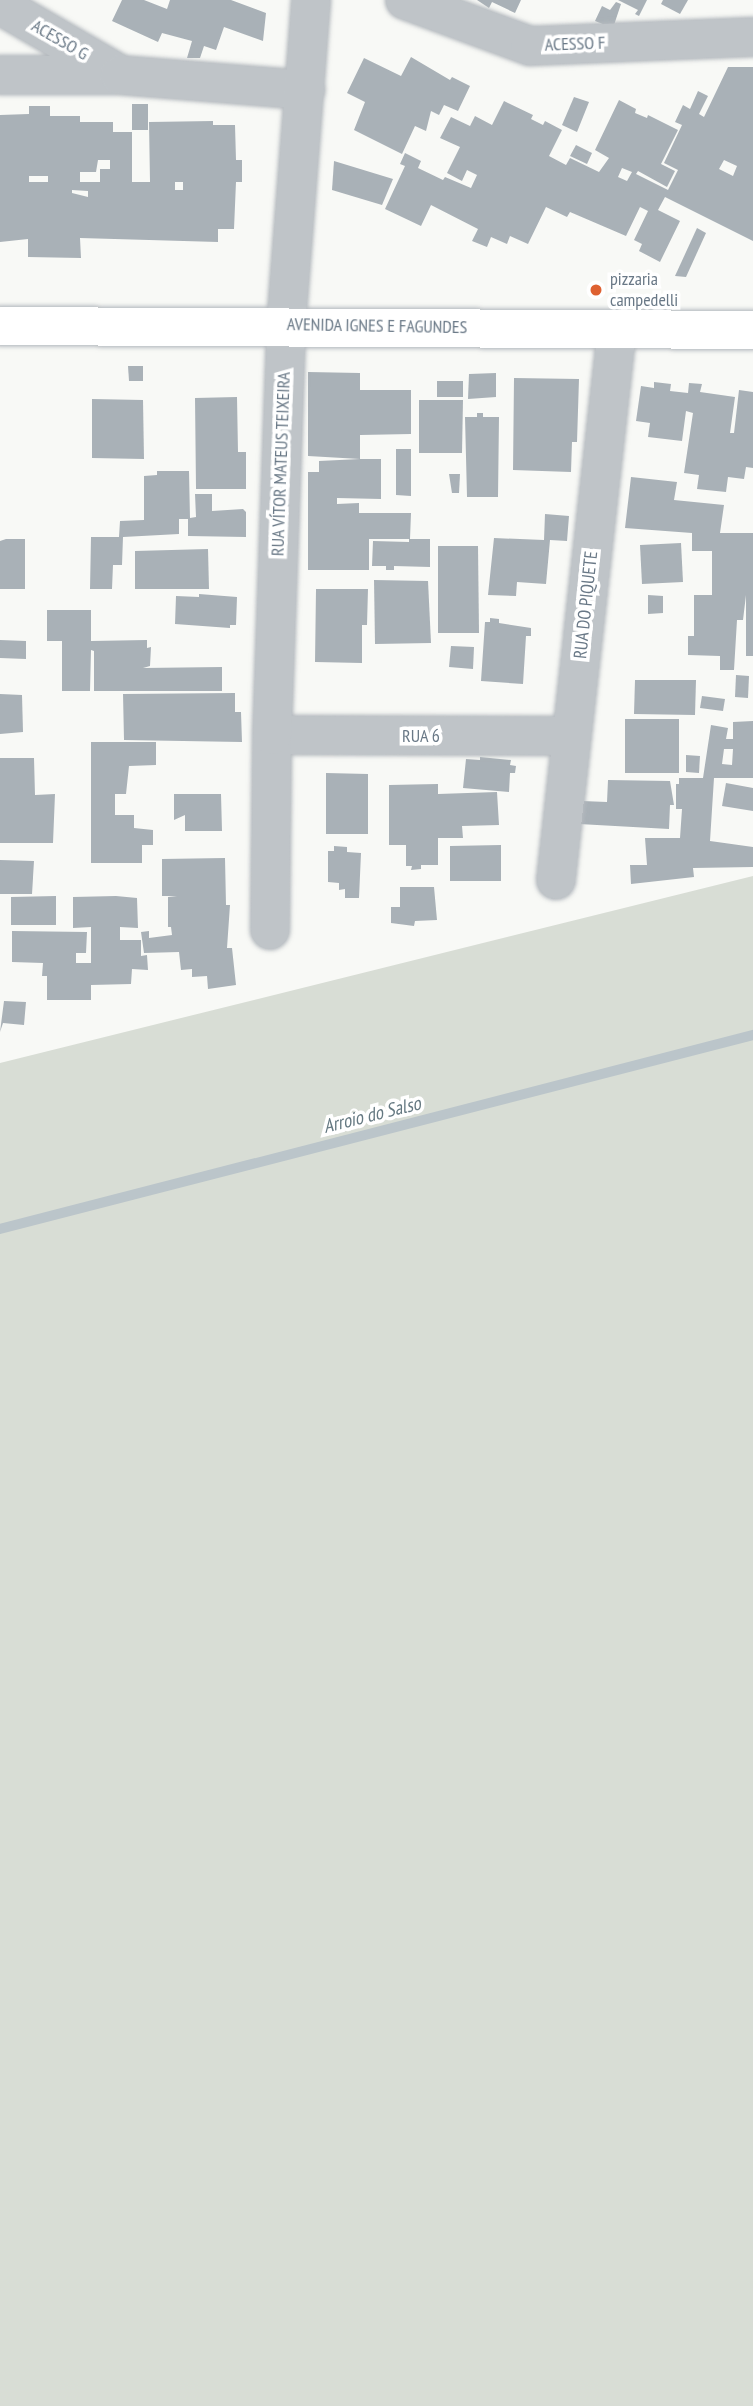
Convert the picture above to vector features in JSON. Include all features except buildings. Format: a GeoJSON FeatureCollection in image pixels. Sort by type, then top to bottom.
{"type":"FeatureCollection","features":[{"type":"Feature","properties":{"kind":"street","name":"RUA VÍTOR MATEUS TEIXEIRA"},"geometry":{"type":"LineString","coordinates":[[270,930],[272,735],[286,326],[311,0]]}},
{"type":"Feature","properties":{"kind":"street","name":"ACESSO F"},"geometry":{"type":"LineString","coordinates":[[405,0],[530,46],[753,37]]}},
{"type":"Feature","properties":{"kind":"street","name":"ACESSO G"},"geometry":{"type":"LineString","coordinates":[[0,5],[120,75]]}},
{"type":"Feature","properties":{"kind":"street"},"geometry":{"type":"LineString","coordinates":[[0,75],[120,75],[305,90]]}},
{"type":"Feature","properties":{"kind":"street","name":"AVENIDA IGNES E FAGUNDES"},"geometry":{"type":"LineString","coordinates":[[0,326],[753,330]]}},
{"type":"Feature","properties":{"kind":"street","name":"RUA DO PIQUETE"},"geometry":{"type":"LineString","coordinates":[[556,880],[617,329]]}},
{"type":"Feature","properties":{"kind":"street","name":"RUA 6"},"geometry":{"type":"LineString","coordinates":[[272,735],[571,736]]}},
{"type":"Feature","properties":{"kind":"shaded area"},"geometry":{"type":"Polygon","coordinates":[[[753,876],[753,2406],[0,2406],[0,1063],[753,876]]]}},
{"type":"Feature","properties":{"kind":"waterway","name":"Arroio do Salso"},"geometry":{"type":"LineString","coordinates":[[0,1229],[753,1035]]}},
{"type":"Feature","properties":{"kind":"place","name":"pizzaria campedelli"},"geometry":{"type":"Point","coordinates":[596,290]}}]}
